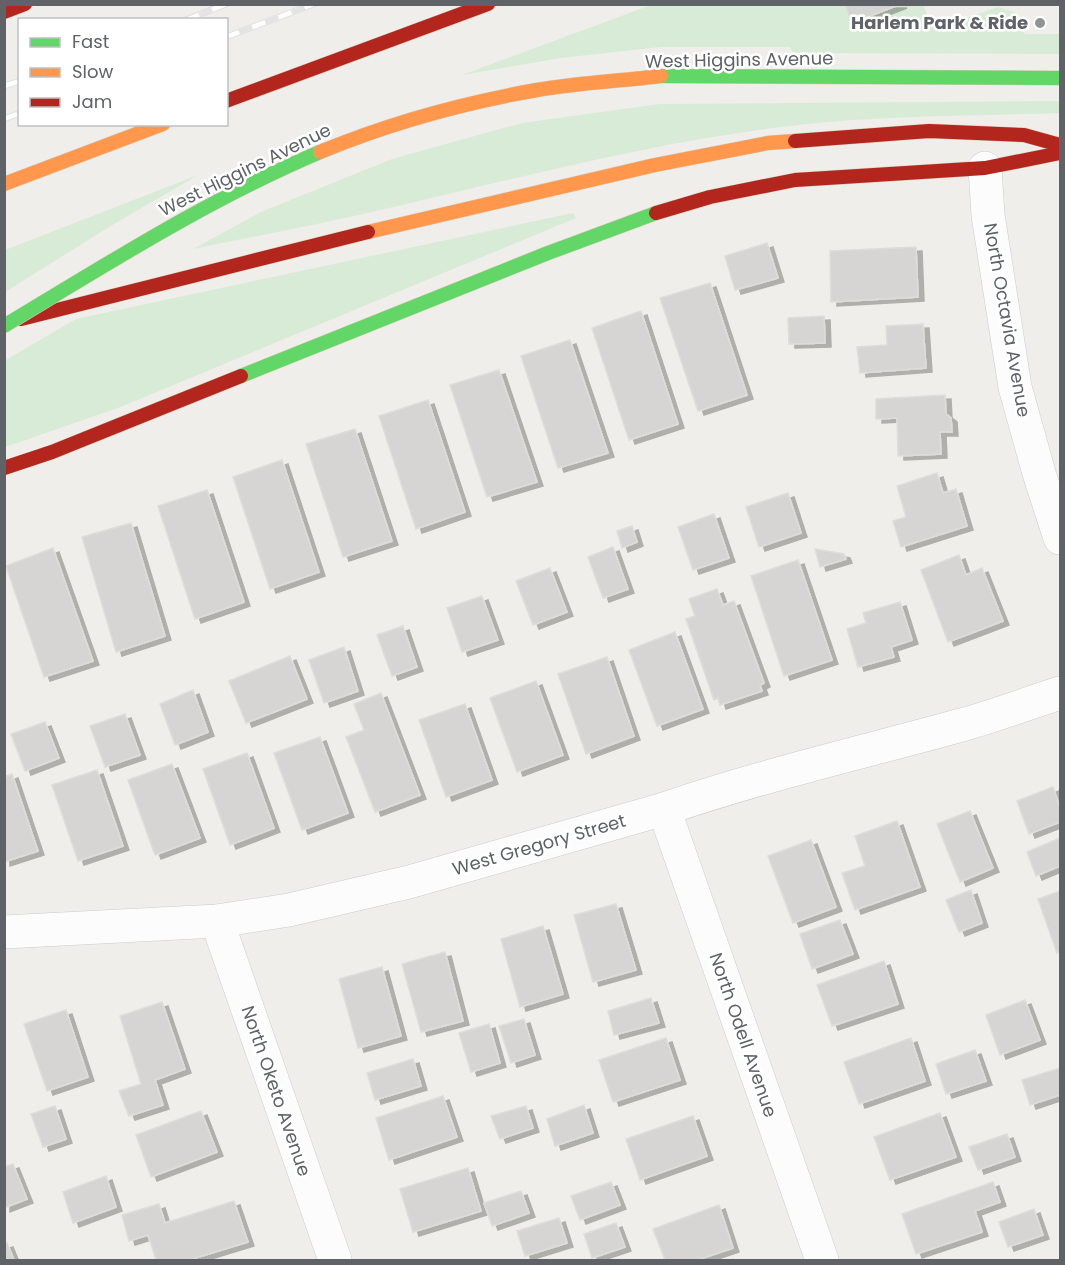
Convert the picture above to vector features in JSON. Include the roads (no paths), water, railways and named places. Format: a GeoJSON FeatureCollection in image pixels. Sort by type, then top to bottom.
{"type":"FeatureCollection","features":[{"type":"Feature","properties":{"kind":"main road"},"geometry":{"type":"LineString","coordinates":[[4,12],[25,4]]}},
{"type":"Feature","properties":{"kind":"main road"},"geometry":{"type":"LineString","coordinates":[[228,100],[488,4]]}},
{"type":"Feature","properties":{"kind":"main road","name":"West Higgins Avenue"},"geometry":{"type":"LineString","coordinates":[[4,325],[145,239],[248,185],[321,151],[406,121],[523,92],[662,76],[1060,78]]}},
{"type":"Feature","properties":{"kind":"main road"},"geometry":{"type":"LineString","coordinates":[[4,184],[158,126]]}},
{"type":"Feature","properties":{"kind":"main road"},"geometry":{"type":"LineString","coordinates":[[4,325],[436,215],[655,165],[768,143],[929,131],[1024,135],[1060,145]]}},
{"type":"Feature","properties":{"kind":"main road"},"geometry":{"type":"LineString","coordinates":[[4,468],[63,448],[548,253],[634,220],[710,197],[795,180],[985,168],[1060,153]]}},
{"type":"Feature","properties":{"kind":"street","name":"North Octavia Avenue"},"geometry":{"type":"LineString","coordinates":[[985,168],[988,215],[1016,387],[1039,473],[1060,537]]}},
{"type":"Feature","properties":{"kind":"street","name":"West Gregory Street"},"geometry":{"type":"LineString","coordinates":[[4,932],[217,921],[289,910],[409,882],[664,809],[700,796],[967,724],[1060,693]]}},
{"type":"Feature","properties":{"kind":"street","name":"North Odell Avenue"},"geometry":{"type":"LineString","coordinates":[[664,809],[822,1260]]}},
{"type":"Feature","properties":{"kind":"street","name":"North Oketo Avenue"},"geometry":{"type":"LineString","coordinates":[[217,921],[335,1260]]}},
{"type":"Feature","properties":{"kind":"railway"},"geometry":{"type":"LineString","coordinates":[[191,18],[226,4]]}},
{"type":"Feature","properties":{"kind":"railway"},"geometry":{"type":"LineString","coordinates":[[228,36],[314,4]]}},
{"type":"Feature","properties":{"kind":"railway"},"geometry":{"type":"LineString","coordinates":[[4,86],[18,82]]}},
{"type":"Feature","properties":{"kind":"railway"},"geometry":{"type":"LineString","coordinates":[[4,119],[18,114]]}},
{"type":"Feature","properties":{"kind":"place","name":"Harlem Park & Ride"},"geometry":{"type":"Point","coordinates":[1040,23]}}]}
